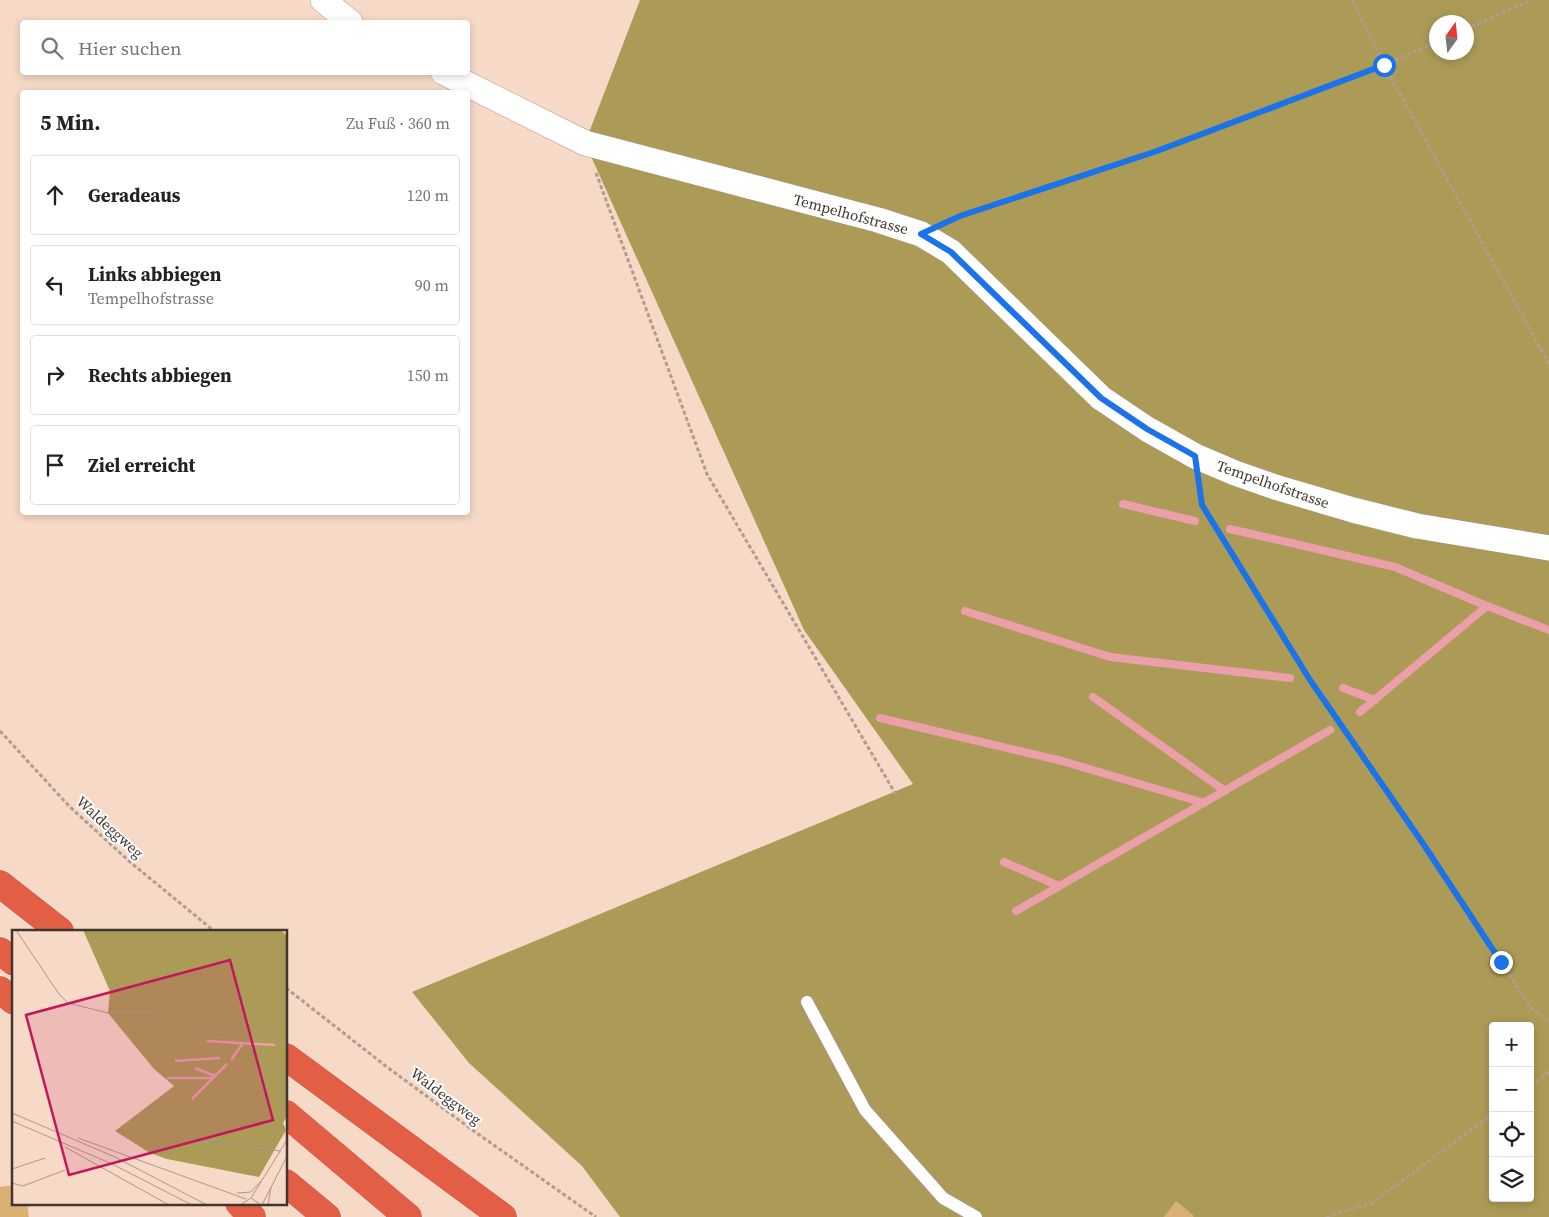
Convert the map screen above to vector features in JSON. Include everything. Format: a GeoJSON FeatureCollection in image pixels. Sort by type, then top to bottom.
{"type":"FeatureCollection","features":[{"type":"Feature","properties":{"kind":"highway"},"geometry":{"type":"LineString","coordinates":[[0,884],[58,928]]}},
{"type":"Feature","properties":{"kind":"highway"},"geometry":{"type":"LineString","coordinates":[[0,951],[12,960]]}},
{"type":"Feature","properties":{"kind":"highway"},"geometry":{"type":"LineString","coordinates":[[0,990],[12,999]]}},
{"type":"Feature","properties":{"kind":"highway"},"geometry":{"type":"LineString","coordinates":[[288,1058],[503,1217]]}},
{"type":"Feature","properties":{"kind":"highway"},"geometry":{"type":"LineString","coordinates":[[288,1116],[408,1217]]}},
{"type":"Feature","properties":{"kind":"highway"},"geometry":{"type":"LineString","coordinates":[[288,1185],[327,1217]]}},
{"type":"Feature","properties":{"kind":"highway"},"geometry":{"type":"LineString","coordinates":[[239,1204],[252,1217]]}},
{"type":"Feature","properties":{"kind":"street"},"geometry":{"type":"LineString","coordinates":[[323,0],[348,20]]}},
{"type":"Feature","properties":{"kind":"street","name":"Tempelhofstrasse"},"geometry":{"type":"LineString","coordinates":[[449,75],[585,143],[878,220],[921,234],[951,252],[1101,398],[1147,429],[1195,456],[1275,487],[1353,510],[1417,526],[1549,548]]}},
{"type":"Feature","properties":{"kind":"lane"},"geometry":{"type":"LineString","coordinates":[[807,1002],[864,1110],[943,1198],[976,1217]]}},
{"type":"Feature","properties":{"kind":"path"},"geometry":{"type":"LineString","coordinates":[[1353,0],[1384,65],[1549,364]]}},
{"type":"Feature","properties":{"kind":"path"},"geometry":{"type":"LineString","coordinates":[[1474,25],[1532,0]]}},
{"type":"Feature","properties":{"kind":"path"},"geometry":{"type":"LineString","coordinates":[[921,234],[960,216],[1157,151],[1384,65],[1429,45]]}},
{"type":"Feature","properties":{"kind":"path"},"geometry":{"type":"LineString","coordinates":[[585,143],[707,474],[898,798]]}},
{"type":"Feature","properties":{"kind":"path"},"geometry":{"type":"LineString","coordinates":[[1195,456],[1202,505],[1310,680],[1424,845],[1531,1008],[1549,1022]]}},
{"type":"Feature","properties":{"kind":"path","name":"Waldeggweg"},"geometry":{"type":"LineString","coordinates":[[0,731],[69,806],[130,862],[213,930]]}},
{"type":"Feature","properties":{"kind":"path","name":"Waldeggweg"},"geometry":{"type":"LineString","coordinates":[[288,990],[387,1067],[596,1217]]}},
{"type":"Feature","properties":{"kind":"path"},"geometry":{"type":"LineString","coordinates":[[1534,1083],[1549,1072]]}},
{"type":"Feature","properties":{"kind":"path"},"geometry":{"type":"LineString","coordinates":[[1326,1217],[1372,1203],[1489,1117]]}},
{"type":"Feature","properties":{"kind":"shaded area"},"geometry":{"type":"Polygon","coordinates":[[[640,0],[1549,0],[1549,1217],[620,1217],[582,1166],[469,1063],[412,992],[913,784],[804,630],[585,143],[640,0]]]}},
{"type":"Feature","properties":{"kind":"building"},"geometry":{"type":"Polygon","coordinates":[[[12,1185],[12,1204],[27,1204],[29,1217],[0,1217],[0,1187],[12,1185]]]}},
{"type":"Feature","properties":{"kind":"building"},"geometry":{"type":"Polygon","coordinates":[[[1176,1201],[1194,1216],[1164,1217],[1176,1201]]]}},
{"type":"Feature","properties":{"kind":"waterway"},"geometry":{"type":"LineString","coordinates":[[1123,504],[1195,521]]}},
{"type":"Feature","properties":{"kind":"waterway"},"geometry":{"type":"LineString","coordinates":[[1230,529],[1395,567],[1549,630]]}},
{"type":"Feature","properties":{"kind":"waterway"},"geometry":{"type":"LineString","coordinates":[[1360,712],[1487,606]]}},
{"type":"Feature","properties":{"kind":"waterway"},"geometry":{"type":"LineString","coordinates":[[965,611],[1110,657],[1290,678]]}},
{"type":"Feature","properties":{"kind":"waterway"},"geometry":{"type":"LineString","coordinates":[[1343,688],[1375,700]]}},
{"type":"Feature","properties":{"kind":"waterway"},"geometry":{"type":"LineString","coordinates":[[1093,697],[1225,791]]}},
{"type":"Feature","properties":{"kind":"waterway"},"geometry":{"type":"LineString","coordinates":[[880,718],[1062,761],[1204,803]]}},
{"type":"Feature","properties":{"kind":"waterway"},"geometry":{"type":"LineString","coordinates":[[1016,911],[1330,730]]}},
{"type":"Feature","properties":{"kind":"waterway"},"geometry":{"type":"LineString","coordinates":[[1004,862],[1059,886]]}},
{"type":"Feature","properties":{"kind":"route"},"geometry":{"type":"LineString","coordinates":[[1384,65],[1157,151],[960,216],[921,234],[951,252],[1101,398],[1147,429],[1195,456],[1202,505],[1310,680],[1424,845],[1501,962]]}}]}
